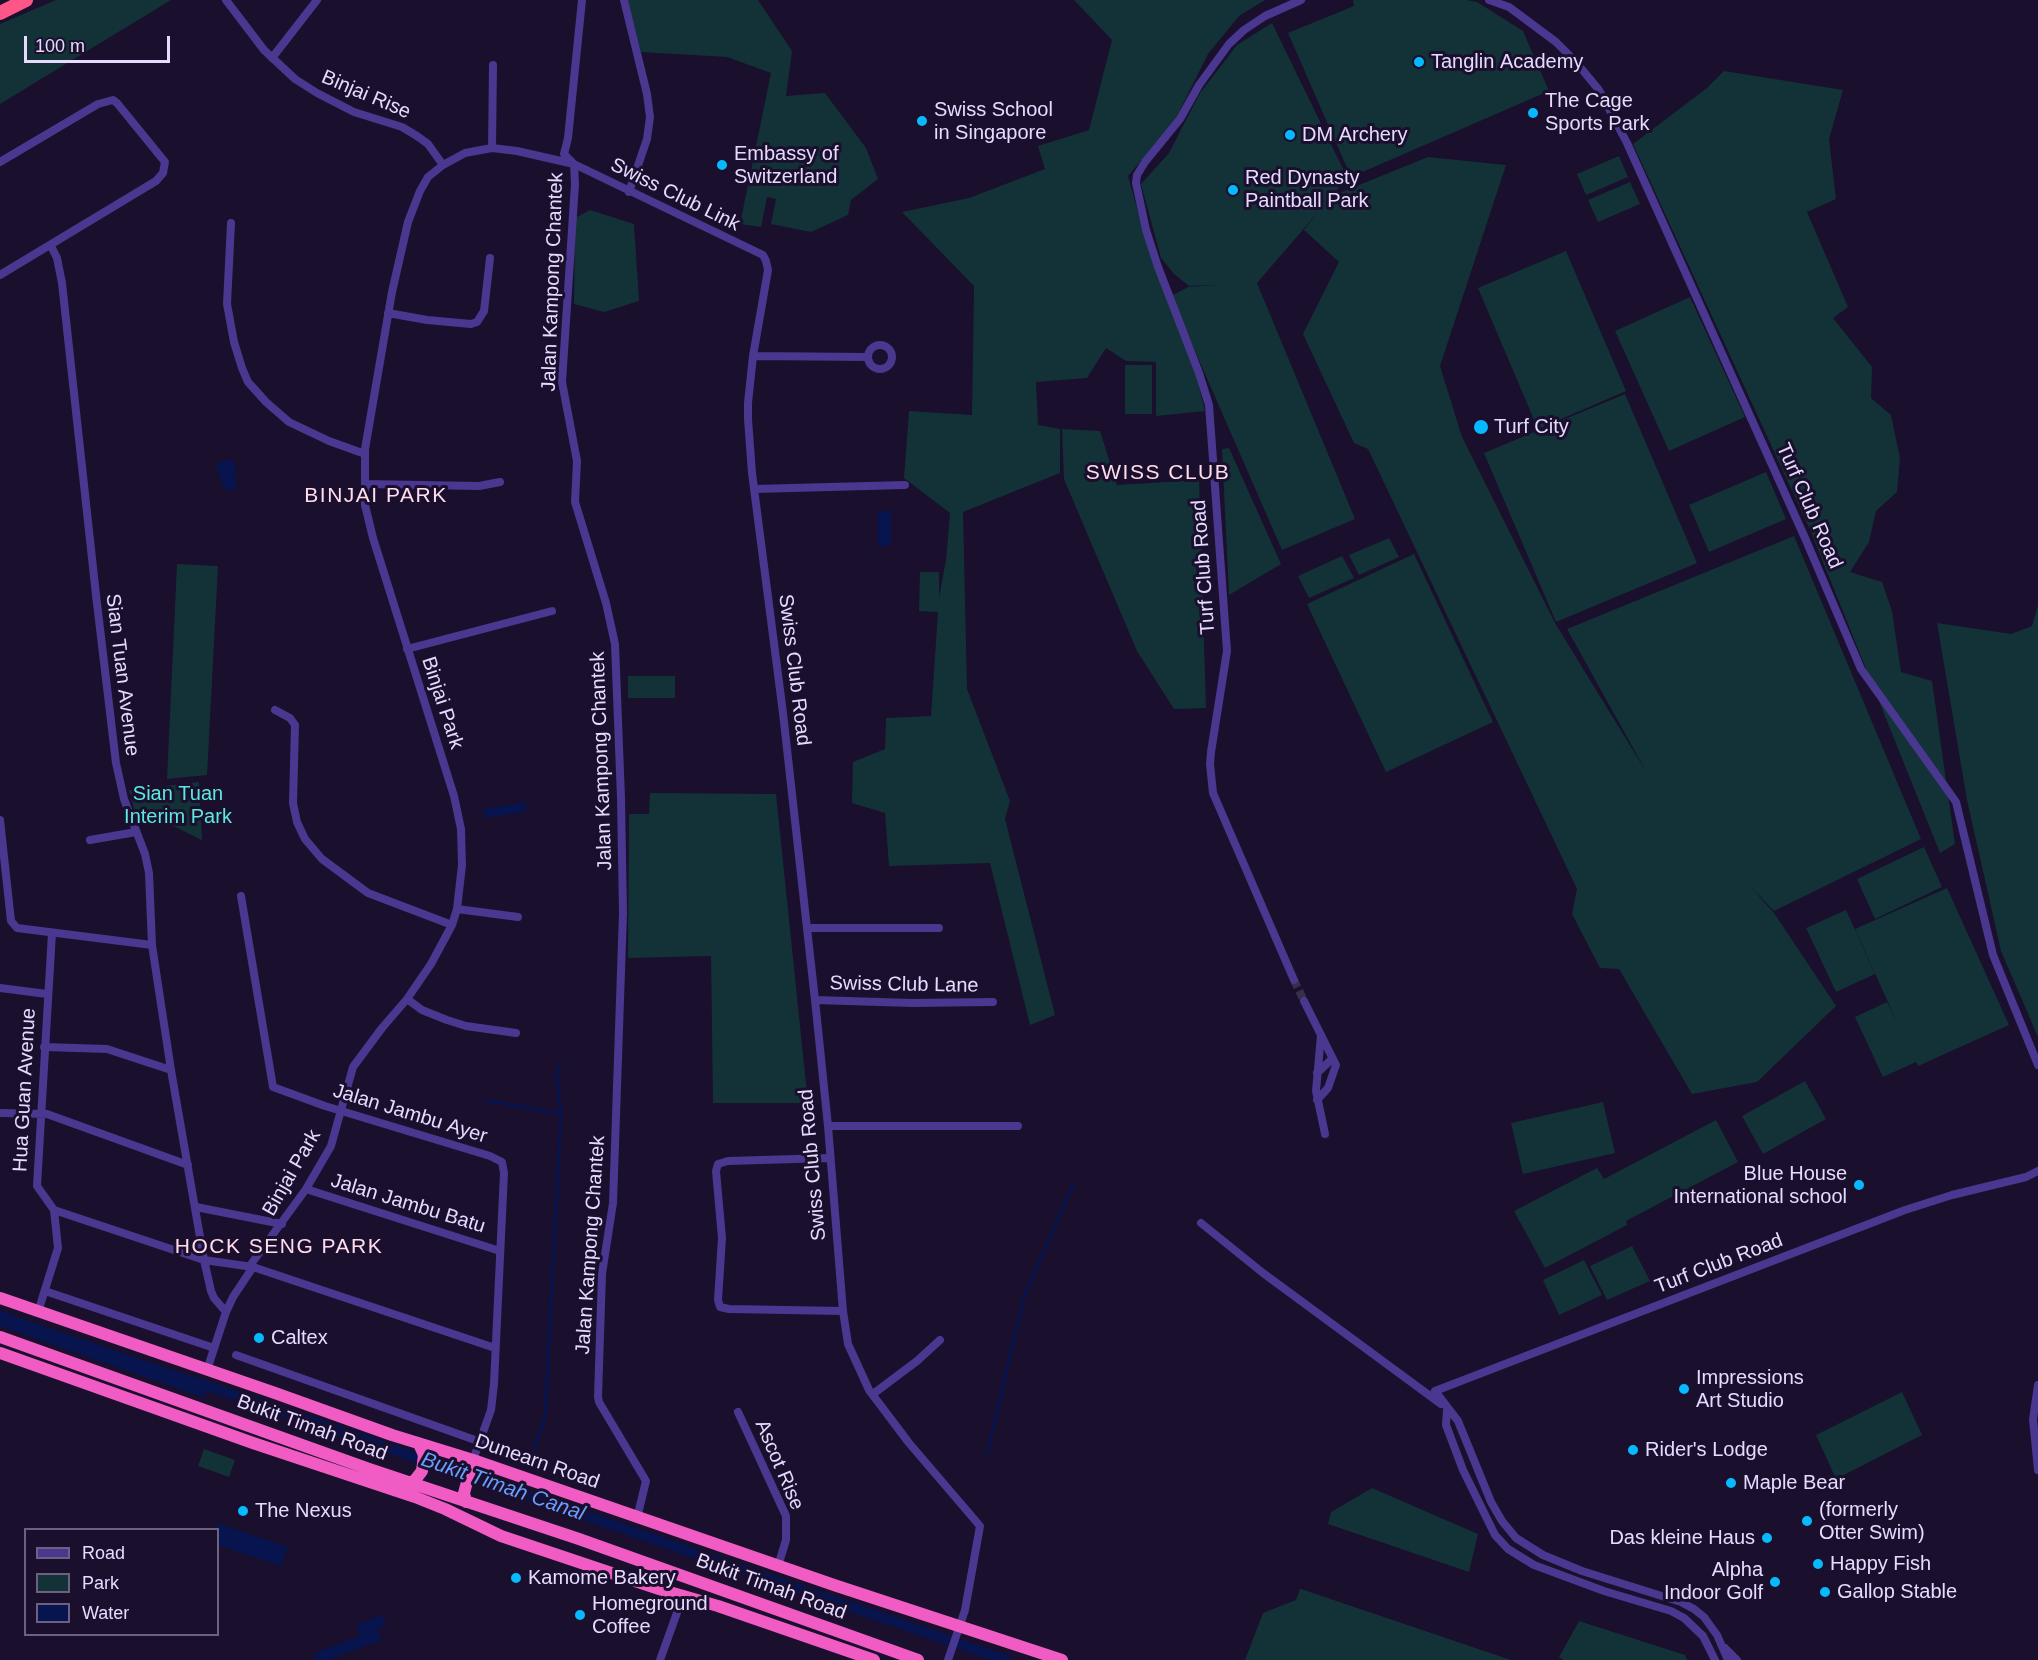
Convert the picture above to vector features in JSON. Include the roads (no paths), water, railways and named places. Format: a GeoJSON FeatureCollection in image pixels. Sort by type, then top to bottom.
{"type":"FeatureCollection","features":[{"type":"Feature","properties":{"kind":"highway"},"geometry":{"type":"LineString","coordinates":[[0,13],[26,0]]}},
{"type":"Feature","properties":{"kind":"highway","name":"Dunearn Road"},"geometry":{"type":"LineString","coordinates":[[0,1298],[778,1566],[958,1632],[1062,1660]]}},
{"type":"Feature","properties":{"kind":"highway","name":"Bukit Timah Road"},"geometry":{"type":"LineString","coordinates":[[0,1337],[409,1483],[579,1539],[918,1660]]}},
{"type":"Feature","properties":{"kind":"highway"},"geometry":{"type":"LineString","coordinates":[[0,1353],[219,1431],[416,1497],[501,1536],[718,1606],[874,1660]]}},
{"type":"Feature","properties":{"kind":"highway"},"geometry":{"type":"LineString","coordinates":[[213,1414],[214,1424],[219,1431]]}},
{"type":"Feature","properties":{"kind":"highway"},"geometry":{"type":"LineString","coordinates":[[409,1483],[415,1480],[422,1471],[424,1455],[419,1444]]}},
{"type":"Feature","properties":{"kind":"highway"},"geometry":{"type":"LineString","coordinates":[[466,1502],[464,1492],[473,1460]]}},
{"type":"Feature","properties":{"kind":"highway"},"geometry":{"type":"LineString","coordinates":[[579,1539],[579,1551],[588,1564]]}},
{"type":"Feature","properties":{"kind":"street","name":"Binjai Rise"},"geometry":{"type":"LineString","coordinates":[[226,0],[272,58],[295,79],[354,112],[402,127],[428,144],[443,165]]}},
{"type":"Feature","properties":{"kind":"street"},"geometry":{"type":"LineString","coordinates":[[272,58],[317,0]]}},
{"type":"Feature","properties":{"kind":"street","name":"Jalan Kampong Chantek"},"geometry":{"type":"LineString","coordinates":[[582,0],[568,138],[564,154],[574,164],[575,184],[562,382],[577,461],[576,502],[606,603],[615,644],[624,913],[613,1203],[602,1274],[598,1397],[646,1481],[637,1518]]}},
{"type":"Feature","properties":{"kind":"street"},"geometry":{"type":"LineString","coordinates":[[624,0],[647,94],[650,117],[647,139],[629,192]]}},
{"type":"Feature","properties":{"kind":"street","name":"Turf Club Road"},"geometry":{"type":"LineString","coordinates":[[1294,980],[1213,793],[1211,752],[1227,651],[1209,405],[1158,267],[1136,190],[1137,175],[1180,118],[1199,86],[1229,44],[1244,30],[1265,16],[1301,0]]}},
{"type":"Feature","properties":{"kind":"street","name":"Turf Club Road"},"geometry":{"type":"LineString","coordinates":[[1490,0],[1509,7],[1556,42],[1589,76],[1599,90],[1644,178],[1806,538],[1861,669],[1956,802],[1993,955],[2038,1065]]}},
{"type":"Feature","properties":{"kind":"street"},"geometry":{"type":"LineString","coordinates":[[492,148],[493,64]]}},
{"type":"Feature","properties":{"kind":"street"},"geometry":{"type":"LineString","coordinates":[[0,162],[98,104],[112,100],[164,158],[164,173],[159,179],[0,275]]}},
{"type":"Feature","properties":{"kind":"street","name":"Binjai Park"},"geometry":{"type":"LineString","coordinates":[[207,1370],[233,1297],[251,1267],[306,1190],[331,1146],[353,1067],[407,999],[431,964],[452,925],[457,909],[462,865],[460,829],[445,768],[373,538],[365,505],[364,454],[388,313],[408,222],[428,177],[443,165],[465,153],[492,148],[574,164]]}},
{"type":"Feature","properties":{"kind":"street","name":"Swiss Club Link"},"geometry":{"type":"LineString","coordinates":[[574,164],[762,255]]}},
{"type":"Feature","properties":{"kind":"street"},"geometry":{"type":"LineString","coordinates":[[231,223],[227,304],[234,342],[248,382],[289,422],[364,454]]}},
{"type":"Feature","properties":{"kind":"street","name":"Sian Tuan Avenue"},"geometry":{"type":"LineString","coordinates":[[51,246],[57,258],[62,284],[116,763],[124,799],[145,854],[149,873],[152,945],[204,1260],[214,1298],[226,1312]]}},
{"type":"Feature","properties":{"kind":"street","name":"Swiss Club Road"},"geometry":{"type":"LineString","coordinates":[[762,255],[768,270],[753,356],[748,403],[754,489],[782,708],[815,1000],[843,1311],[848,1344],[873,1394],[909,1443],[980,1526],[965,1610],[958,1632]]}},
{"type":"Feature","properties":{"kind":"street"},"geometry":{"type":"LineString","coordinates":[[388,313],[436,321],[471,324],[477,322],[483,311],[490,258]]}},
{"type":"Feature","properties":{"kind":"street"},"geometry":{"type":"LineString","coordinates":[[753,356],[868,357]]}},
{"type":"Feature","properties":{"kind":"street"},"geometry":{"type":"LineString","coordinates":[[365,484],[479,486],[500,482]]}},
{"type":"Feature","properties":{"kind":"street"},"geometry":{"type":"LineString","coordinates":[[754,489],[905,485]]}},
{"type":"Feature","properties":{"kind":"street","name":"Binjai Park"},"geometry":{"type":"LineString","coordinates":[[407,649],[552,611]]}},
{"type":"Feature","properties":{"kind":"street"},"geometry":{"type":"LineString","coordinates":[[275,710],[290,718],[295,725],[293,803],[297,822],[305,839],[322,859],[368,894],[452,925]]}},
{"type":"Feature","properties":{"kind":"street"},"geometry":{"type":"LineString","coordinates":[[0,819],[13,925],[17,928],[152,945]]}},
{"type":"Feature","properties":{"kind":"street"},"geometry":{"type":"LineString","coordinates":[[90,840],[136,832]]}},
{"type":"Feature","properties":{"kind":"street","name":"Jalan Jambu Ayer"},"geometry":{"type":"LineString","coordinates":[[241,896],[273,1087],[490,1156],[502,1162],[504,1173],[491,1410],[473,1460]]}},
{"type":"Feature","properties":{"kind":"street"},"geometry":{"type":"LineString","coordinates":[[457,909],[518,917]]}},
{"type":"Feature","properties":{"kind":"street"},"geometry":{"type":"LineString","coordinates":[[807,928],[939,928]]}},
{"type":"Feature","properties":{"kind":"street","name":"Hua Guan Avenue"},"geometry":{"type":"LineString","coordinates":[[38,1312],[58,1248],[54,1210],[37,1186],[52,933]]}},
{"type":"Feature","properties":{"kind":"street"},"geometry":{"type":"LineString","coordinates":[[0,988],[47,994]]}},
{"type":"Feature","properties":{"kind":"street"},"geometry":{"type":"LineString","coordinates":[[407,999],[422,1010],[466,1026],[516,1033]]}},
{"type":"Feature","properties":{"kind":"street","name":"Swiss Club Lane"},"geometry":{"type":"LineString","coordinates":[[815,1000],[912,1003],[993,1002]]}},
{"type":"Feature","properties":{"kind":"street"},"geometry":{"type":"LineString","coordinates":[[1304,1001],[1336,1065],[1328,1088],[1317,1100]]}},
{"type":"Feature","properties":{"kind":"street"},"geometry":{"type":"LineString","coordinates":[[1321,1034],[1316,1091],[1325,1134]]}},
{"type":"Feature","properties":{"kind":"street"},"geometry":{"type":"LineString","coordinates":[[44,1047],[107,1049],[171,1071]]}},
{"type":"Feature","properties":{"kind":"street"},"geometry":{"type":"LineString","coordinates":[[1317,1073],[1332,1059]]}},
{"type":"Feature","properties":{"kind":"street"},"geometry":{"type":"LineString","coordinates":[[0,1113],[47,1114],[188,1165]]}},
{"type":"Feature","properties":{"kind":"street"},"geometry":{"type":"LineString","coordinates":[[828,1126],[1018,1126]]}},
{"type":"Feature","properties":{"kind":"street"},"geometry":{"type":"LineString","coordinates":[[830,1158],[728,1161],[718,1164],[716,1171],[722,1238],[718,1300],[720,1307],[729,1309],[843,1311]]}},
{"type":"Feature","properties":{"kind":"street","name":"Turf Club Road"},"geometry":{"type":"LineString","coordinates":[[1728,1660],[1722,1644],[1704,1617],[1681,1602],[1582,1571],[1543,1555],[1516,1538],[1502,1521],[1458,1421],[1435,1391],[1905,1210],[1952,1195],[2026,1177],[2038,1171]]}},
{"type":"Feature","properties":{"kind":"street","name":"Jalan Jambu Batu"},"geometry":{"type":"LineString","coordinates":[[306,1190],[500,1251]]}},
{"type":"Feature","properties":{"kind":"street"},"geometry":{"type":"LineString","coordinates":[[196,1207],[282,1224]]}},
{"type":"Feature","properties":{"kind":"street"},"geometry":{"type":"LineString","coordinates":[[54,1210],[204,1260],[251,1267],[495,1348]]}},
{"type":"Feature","properties":{"kind":"street","name":"Turf Club Road"},"geometry":{"type":"LineString","coordinates":[[1201,1223],[1263,1274],[1447,1409]]}},
{"type":"Feature","properties":{"kind":"street"},"geometry":{"type":"LineString","coordinates":[[45,1290],[214,1348]]}},
{"type":"Feature","properties":{"kind":"street"},"geometry":{"type":"LineString","coordinates":[[873,1394],[940,1340]]}},
{"type":"Feature","properties":{"kind":"street","name":"Dunearn Road"},"geometry":{"type":"LineString","coordinates":[[236,1355],[520,1456]]}},
{"type":"Feature","properties":{"kind":"street"},"geometry":{"type":"LineString","coordinates":[[2038,1385],[2033,1419],[2038,1470]]}},
{"type":"Feature","properties":{"kind":"street","name":"Turf Club Road"},"geometry":{"type":"LineString","coordinates":[[1447,1409],[1446,1425],[1458,1458],[1495,1535],[1508,1549],[1534,1564],[1604,1591],[1671,1611],[1684,1618],[1703,1635],[1715,1660]]}},
{"type":"Feature","properties":{"kind":"street","name":"Ascot Rise"},"geometry":{"type":"LineString","coordinates":[[738,1412],[786,1516],[786,1540],[778,1566]]}},
{"type":"Feature","properties":{"kind":"street"},"geometry":{"type":"LineString","coordinates":[[1458,1458],[1471,1454]]}},
{"type":"Feature","properties":{"kind":"street"},"geometry":{"type":"LineString","coordinates":[[660,1660],[683,1596]]}},
{"type":"Feature","properties":{"kind":"street"},"geometry":{"type":"LineString","coordinates":[[948,1659],[958,1632]]}},
{"type":"Feature","properties":{"kind":"street"},"geometry":{"type":"LineString","coordinates":[[1722,1644],[1737,1660]]}},
{"type":"Feature","properties":{"kind":"water"},"geometry":{"type":"Polygon","coordinates":[[[230,459],[237,470],[234,474],[237,485],[231,491],[224,488],[217,469],[220,462],[230,459]]]}},
{"type":"Feature","properties":{"kind":"water"},"geometry":{"type":"Polygon","coordinates":[[[878,511],[891,511],[891,546],[878,546],[878,511]]]}},
{"type":"Feature","properties":{"kind":"water"},"geometry":{"type":"Polygon","coordinates":[[[525,802],[527,811],[485,818],[483,809],[525,802]]]}},
{"type":"Feature","properties":{"kind":"water"},"geometry":{"type":"Polygon","coordinates":[[[0,1310],[211,1383],[204,1398],[0,1326],[0,1310]]]}},
{"type":"Feature","properties":{"kind":"water"},"geometry":{"type":"Polygon","coordinates":[[[217,1523],[288,1547],[281,1566],[219,1545],[219,1528],[214,1528],[217,1523]]]}},
{"type":"Feature","properties":{"kind":"water"},"geometry":{"type":"Polygon","coordinates":[[[382,1615],[386,1625],[378,1629],[382,1640],[327,1660],[316,1660],[314,1653],[360,1636],[356,1625],[382,1615]]]}},
{"type":"Feature","properties":{"kind":"waterway"},"geometry":{"type":"LineString","coordinates":[[531,1458],[545,1418],[561,1114],[556,1074],[560,1064]]}},
{"type":"Feature","properties":{"kind":"waterway"},"geometry":{"type":"LineString","coordinates":[[484,1100],[561,1114]]}},
{"type":"Feature","properties":{"kind":"waterway"},"geometry":{"type":"LineString","coordinates":[[987,1454],[1024,1297],[1073,1185]]}},
{"type":"Feature","properties":{"kind":"waterway","name":"Bukit Timah Canal"},"geometry":{"type":"LineString","coordinates":[[196,1382],[1006,1660]]}},
{"type":"Feature","properties":{"kind":"tunnel"},"geometry":{"type":"LineString","coordinates":[[1294,980],[1304,1001]]}},
{"type":"Feature","properties":{"kind":"place","name":"Tanglin Academy"},"geometry":{"type":"Point","coordinates":[1419,62]}},
{"type":"Feature","properties":{"kind":"place","name":"The Cage Sports Park"},"geometry":{"type":"Point","coordinates":[1533,113]}},
{"type":"Feature","properties":{"kind":"place","name":"Swiss School in Singapore"},"geometry":{"type":"Point","coordinates":[922,121]}},
{"type":"Feature","properties":{"kind":"place","name":"DM Archery"},"geometry":{"type":"Point","coordinates":[1290,135]}},
{"type":"Feature","properties":{"kind":"place","name":"Embassy of Switzerland"},"geometry":{"type":"Point","coordinates":[722,165]}},
{"type":"Feature","properties":{"kind":"place","name":"Red Dynasty Paintball Park"},"geometry":{"type":"Point","coordinates":[1233,190]}},
{"type":"Feature","properties":{"kind":"place","name":"Turf City"},"geometry":{"type":"Point","coordinates":[1481,427]}},
{"type":"Feature","properties":{"kind":"place","name":"Blue House International school"},"geometry":{"type":"Point","coordinates":[1859,1185]}},
{"type":"Feature","properties":{"kind":"place","name":"Caltex"},"geometry":{"type":"Point","coordinates":[259,1338]}},
{"type":"Feature","properties":{"kind":"place","name":"Impressions Art Studio"},"geometry":{"type":"Point","coordinates":[1684,1389]}},
{"type":"Feature","properties":{"kind":"place","name":"Rider's Lodge"},"geometry":{"type":"Point","coordinates":[1633,1450]}},
{"type":"Feature","properties":{"kind":"place","name":"Maple Bear"},"geometry":{"type":"Point","coordinates":[1731,1483]}},
{"type":"Feature","properties":{"kind":"place","name":"The Nexus"},"geometry":{"type":"Point","coordinates":[243,1511]}},
{"type":"Feature","properties":{"kind":"place","name":"(formerly Otter Swim)"},"geometry":{"type":"Point","coordinates":[1807,1521]}},
{"type":"Feature","properties":{"kind":"place","name":"Das kleine Haus"},"geometry":{"type":"Point","coordinates":[1767,1538]}},
{"type":"Feature","properties":{"kind":"place","name":"Happy Fish"},"geometry":{"type":"Point","coordinates":[1818,1564]}},
{"type":"Feature","properties":{"kind":"place","name":"Kamome Bakery"},"geometry":{"type":"Point","coordinates":[516,1578]}},
{"type":"Feature","properties":{"kind":"place","name":"Alpha Indoor Golf"},"geometry":{"type":"Point","coordinates":[1775,1582]}},
{"type":"Feature","properties":{"kind":"place","name":"Gallop Stable"},"geometry":{"type":"Point","coordinates":[1825,1592]}},
{"type":"Feature","properties":{"kind":"place","name":"Homeground Coffee"},"geometry":{"type":"Point","coordinates":[580,1615]}},
{"type":"Feature","properties":{"kind":"district","name":"SWISS CLUB"},"geometry":{"type":"Point","coordinates":[1158,473]}},
{"type":"Feature","properties":{"kind":"district","name":"BINJAI PARK"},"geometry":{"type":"Point","coordinates":[376,496]}},
{"type":"Feature","properties":{"kind":"district","name":"HOCK SENG PARK"},"geometry":{"type":"Point","coordinates":[279,1247]}},
{"type":"Feature","properties":{"kind":"park label","name":"Sian Tuan Interim Park"},"geometry":{"type":"Point","coordinates":[178,806]}}]}
